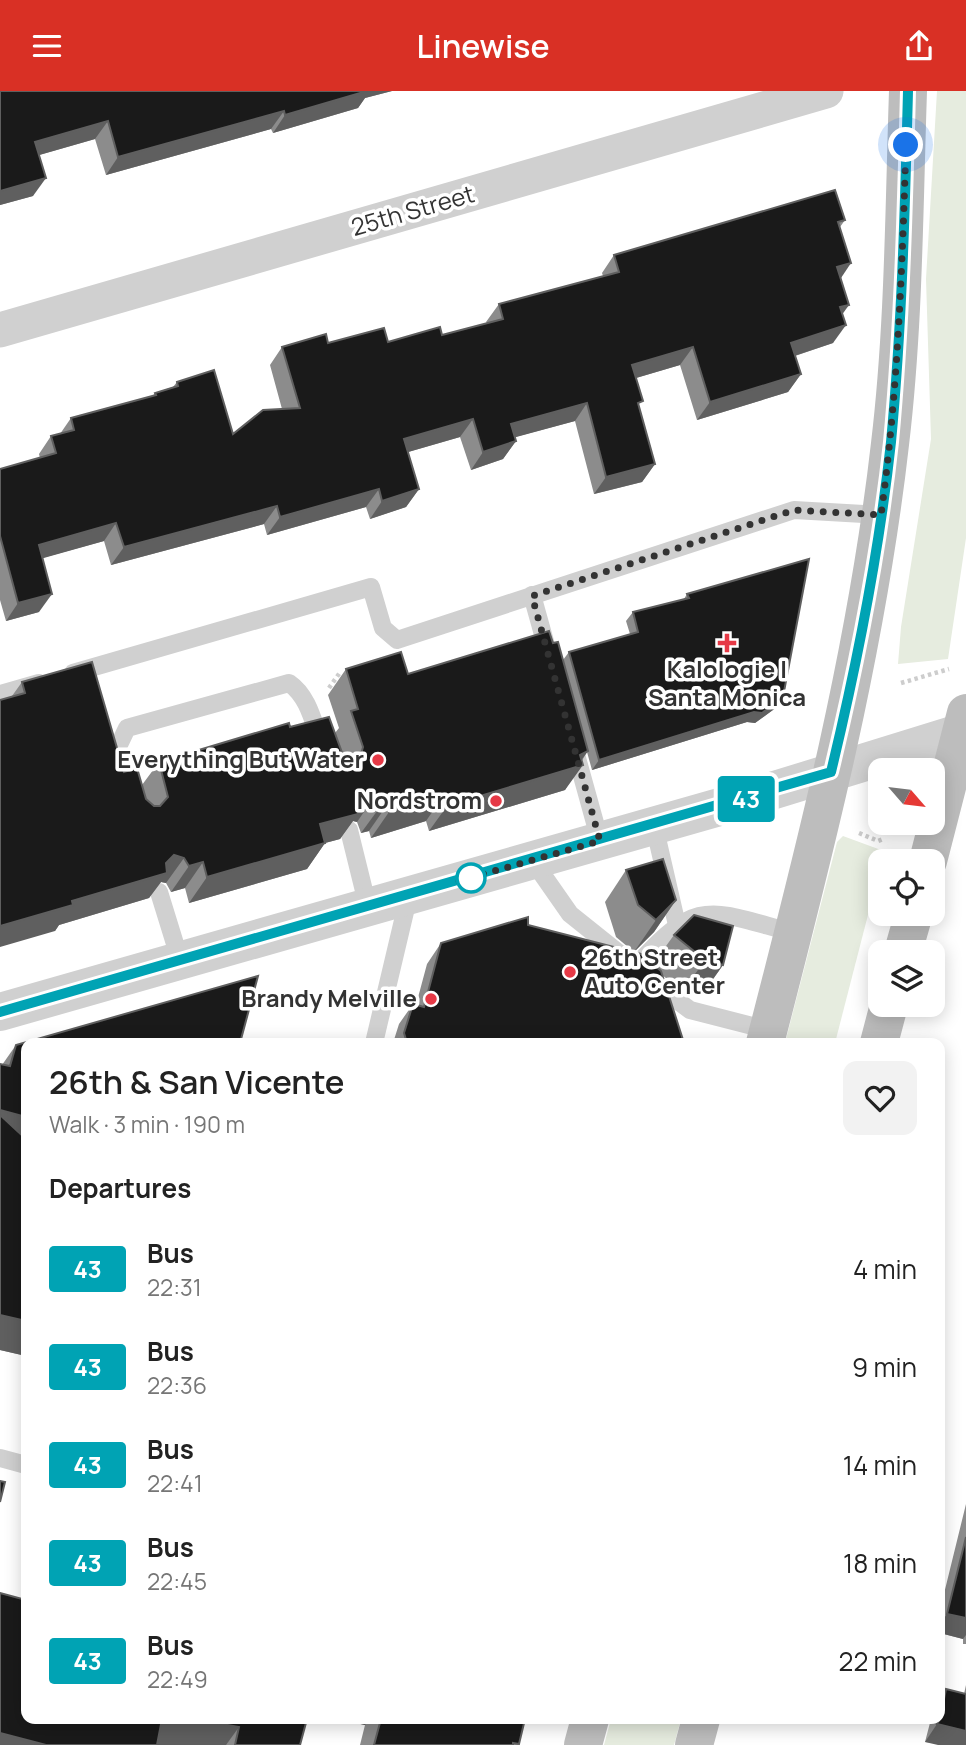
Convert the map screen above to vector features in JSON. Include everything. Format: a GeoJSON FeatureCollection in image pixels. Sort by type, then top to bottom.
{"type":"FeatureCollection","features":[{"type":"Feature","properties":{"kind":"main road"},"geometry":{"type":"LineString","coordinates":[[766,1037],[794,933],[855,666],[881,515],[891,443],[901,307],[908,91]]}},
{"type":"Feature","properties":{"kind":"main road"},"geometry":{"type":"LineString","coordinates":[[931,849],[965,725]]}},
{"type":"Feature","properties":{"kind":"main road"},"geometry":{"type":"LineString","coordinates":[[880,1038],[886,1017]]}},
{"type":"Feature","properties":{"kind":"main road"},"geometry":{"type":"LineString","coordinates":[[583,1745],[589,1724]]}},
{"type":"Feature","properties":{"kind":"main road"},"geometry":{"type":"LineString","coordinates":[[694,1745],[700,1724]]}},
{"type":"Feature","properties":{"kind":"street","name":"25th Street"},"geometry":{"type":"LineString","coordinates":[[0,330],[826,91]]}},
{"type":"Feature","properties":{"kind":"street"},"geometry":{"type":"LineString","coordinates":[[0,1012],[533,861],[831,772],[965,725]]}},
{"type":"Feature","properties":{"kind":"lane"},"geometry":{"type":"LineString","coordinates":[[0,694],[371,587],[383,628],[397,640],[794,510],[881,515]]}},
{"type":"Feature","properties":{"kind":"lane"},"geometry":{"type":"LineString","coordinates":[[532,596],[553,672]]}},
{"type":"Feature","properties":{"kind":"lane"},"geometry":{"type":"LineString","coordinates":[[127,783],[117,749],[127,728],[289,683],[298,689],[307,704],[329,764]]}},
{"type":"Feature","properties":{"kind":"lane"},"geometry":{"type":"LineString","coordinates":[[567,723],[600,841]]}},
{"type":"Feature","properties":{"kind":"lane"},"geometry":{"type":"LineString","coordinates":[[654,825],[677,925]]}},
{"type":"Feature","properties":{"kind":"lane"},"geometry":{"type":"LineString","coordinates":[[349,829],[368,907]]}},
{"type":"Feature","properties":{"kind":"lane"},"geometry":{"type":"LineString","coordinates":[[533,861],[570,914],[690,1010],[766,1037]]}},
{"type":"Feature","properties":{"kind":"lane"},"geometry":{"type":"LineString","coordinates":[[159,892],[180,960]]}},
{"type":"Feature","properties":{"kind":"lane"},"geometry":{"type":"LineString","coordinates":[[375,1038],[409,895]]}},
{"type":"Feature","properties":{"kind":"lane"},"geometry":{"type":"LineString","coordinates":[[635,967],[677,925],[698,914],[723,915],[794,933]]}},
{"type":"Feature","properties":{"kind":"lane"},"geometry":{"type":"LineString","coordinates":[[0,1458],[21,1464]]}},
{"type":"Feature","properties":{"kind":"path"},"geometry":{"type":"LineString","coordinates":[[901,683],[949,669]]}},
{"type":"Feature","properties":{"kind":"path"},"geometry":{"type":"LineString","coordinates":[[853,830],[878,841],[883,839]]}},
{"type":"Feature","properties":{"kind":"shaded area"},"geometry":{"type":"Polygon","coordinates":[[[937,91],[966,91],[966,538],[948,659],[898,664],[901,627],[931,439],[926,279],[937,91]]]}},
{"type":"Feature","properties":{"kind":"shaded area"},"geometry":{"type":"Polygon","coordinates":[[[843,836],[878,849],[868,849],[868,915],[836,1038],[786,1038],[837,842],[843,836]]]}},
{"type":"Feature","properties":{"kind":"shaded area"},"geometry":{"type":"Polygon","coordinates":[[[610,1724],[680,1724],[674,1745],[604,1745],[610,1724]]]}},
{"type":"Feature","properties":{"kind":"building"},"geometry":{"type":"Polygon","coordinates":[[[0,91],[367,91],[285,115],[284,111],[118,157],[108,121],[35,142],[46,178],[0,191],[0,91]]]}},
{"type":"Feature","properties":{"kind":"building"},"geometry":{"type":"Polygon","coordinates":[[[835,190],[845,220],[838,222],[851,263],[837,267],[849,305],[840,307],[846,325],[791,343],[801,374],[710,402],[693,347],[632,365],[643,401],[638,403],[655,464],[606,477],[587,403],[511,424],[516,441],[483,452],[473,419],[404,439],[419,489],[382,501],[379,489],[280,517],[277,506],[124,547],[116,523],[39,545],[52,594],[18,603],[0,536],[0,469],[56,453],[51,436],[74,430],[71,418],[156,395],[155,393],[178,386],[177,382],[214,370],[233,434],[263,410],[300,408],[282,347],[326,334],[328,343],[384,328],[388,342],[440,327],[442,335],[503,319],[499,304],[619,272],[614,255],[835,190]]]}},
{"type":"Feature","properties":{"kind":"building"},"geometry":{"type":"Polygon","coordinates":[[[809,559],[783,697],[762,713],[754,712],[599,760],[569,652],[638,632],[633,612],[689,598],[687,594],[809,559]]]}},
{"type":"Feature","properties":{"kind":"building"},"geometry":{"type":"Polygon","coordinates":[[[549,631],[553,643],[558,642],[588,751],[580,755],[583,765],[447,806],[444,795],[389,812],[387,805],[380,807],[375,796],[364,793],[356,800],[358,814],[320,824],[325,843],[207,877],[203,862],[189,866],[184,858],[174,855],[166,863],[167,873],[0,926],[0,700],[25,693],[22,682],[92,662],[124,772],[137,768],[146,799],[154,806],[160,806],[168,797],[159,762],[289,723],[290,727],[329,717],[344,758],[351,761],[360,758],[363,747],[351,711],[358,709],[346,669],[401,652],[408,674],[549,631]]]}},
{"type":"Feature","properties":{"kind":"building"},"geometry":{"type":"Polygon","coordinates":[[[663,859],[676,900],[656,920],[638,905],[626,870],[663,859]]]}},
{"type":"Feature","properties":{"kind":"building"},"geometry":{"type":"Polygon","coordinates":[[[694,915],[733,926],[723,965],[705,960],[674,935],[694,915]]]}},
{"type":"Feature","properties":{"kind":"building"},"geometry":{"type":"Polygon","coordinates":[[[528,917],[528,925],[641,954],[661,971],[682,1038],[406,1038],[404,1033],[413,1004],[424,1007],[441,943],[528,917]]]}},
{"type":"Feature","properties":{"kind":"building"},"geometry":{"type":"Polygon","coordinates":[[[258,976],[241,1038],[41,1038],[258,976]]]}},
{"type":"Feature","properties":{"kind":"building"},"geometry":{"type":"Polygon","coordinates":[[[21,1044],[21,1116],[0,1110],[0,1064],[10,1066],[16,1045],[21,1044]]]}},
{"type":"Feature","properties":{"kind":"building"},"geometry":{"type":"Polygon","coordinates":[[[0,1115],[21,1134],[21,1320],[0,1315],[0,1115]]]}},
{"type":"Feature","properties":{"kind":"building"},"geometry":{"type":"Polygon","coordinates":[[[0,1481],[5,1482],[0,1502],[0,1481]]]}},
{"type":"Feature","properties":{"kind":"building"},"geometry":{"type":"Polygon","coordinates":[[[966,1537],[966,1618],[947,1614],[966,1537]]]}},
{"type":"Feature","properties":{"kind":"building"},"geometry":{"type":"Polygon","coordinates":[[[0,1593],[21,1599],[21,1724],[161,1724],[157,1745],[46,1745],[0,1733],[0,1593]]]}},
{"type":"Feature","properties":{"kind":"building"},"geometry":{"type":"Polygon","coordinates":[[[946,1689],[966,1694],[966,1731],[937,1724],[945,1724],[946,1689]]]}},
{"type":"Feature","properties":{"kind":"building"},"geometry":{"type":"Polygon","coordinates":[[[222,1724],[306,1724],[300,1745],[235,1745],[239,1727],[222,1724]]]}},
{"type":"Feature","properties":{"kind":"building"},"geometry":{"type":"Polygon","coordinates":[[[380,1724],[524,1724],[519,1744],[513,1745],[374,1745],[380,1724]]]}},
{"type":"Feature","properties":{"kind":"bus line","name":"43"},"geometry":{"type":"LineString","coordinates":[[0,1012],[533,861],[831,772],[855,666],[891,443],[901,307],[908,91]]}},
{"type":"Feature","properties":{"kind":"place","name":"Kalologie | Santa Monica"},"geometry":{"type":"Point","coordinates":[727,643]}},
{"type":"Feature","properties":{"kind":"place","name":"Everything But Water"},"geometry":{"type":"Point","coordinates":[378,760]}},
{"type":"Feature","properties":{"kind":"place","name":"Nordstrom"},"geometry":{"type":"Point","coordinates":[496,801]}},
{"type":"Feature","properties":{"kind":"place","name":"26th Street Auto Center"},"geometry":{"type":"Point","coordinates":[570,972]}},
{"type":"Feature","properties":{"kind":"place","name":"Brandy Melville"},"geometry":{"type":"Point","coordinates":[431,999]}},
{"type":"Feature","properties":{"kind":"route"},"geometry":{"type":"LineString","coordinates":[[471,878],[459,881],[600,841],[532,596],[794,510],[881,515],[891,443],[901,307],[906,145]]}}]}
